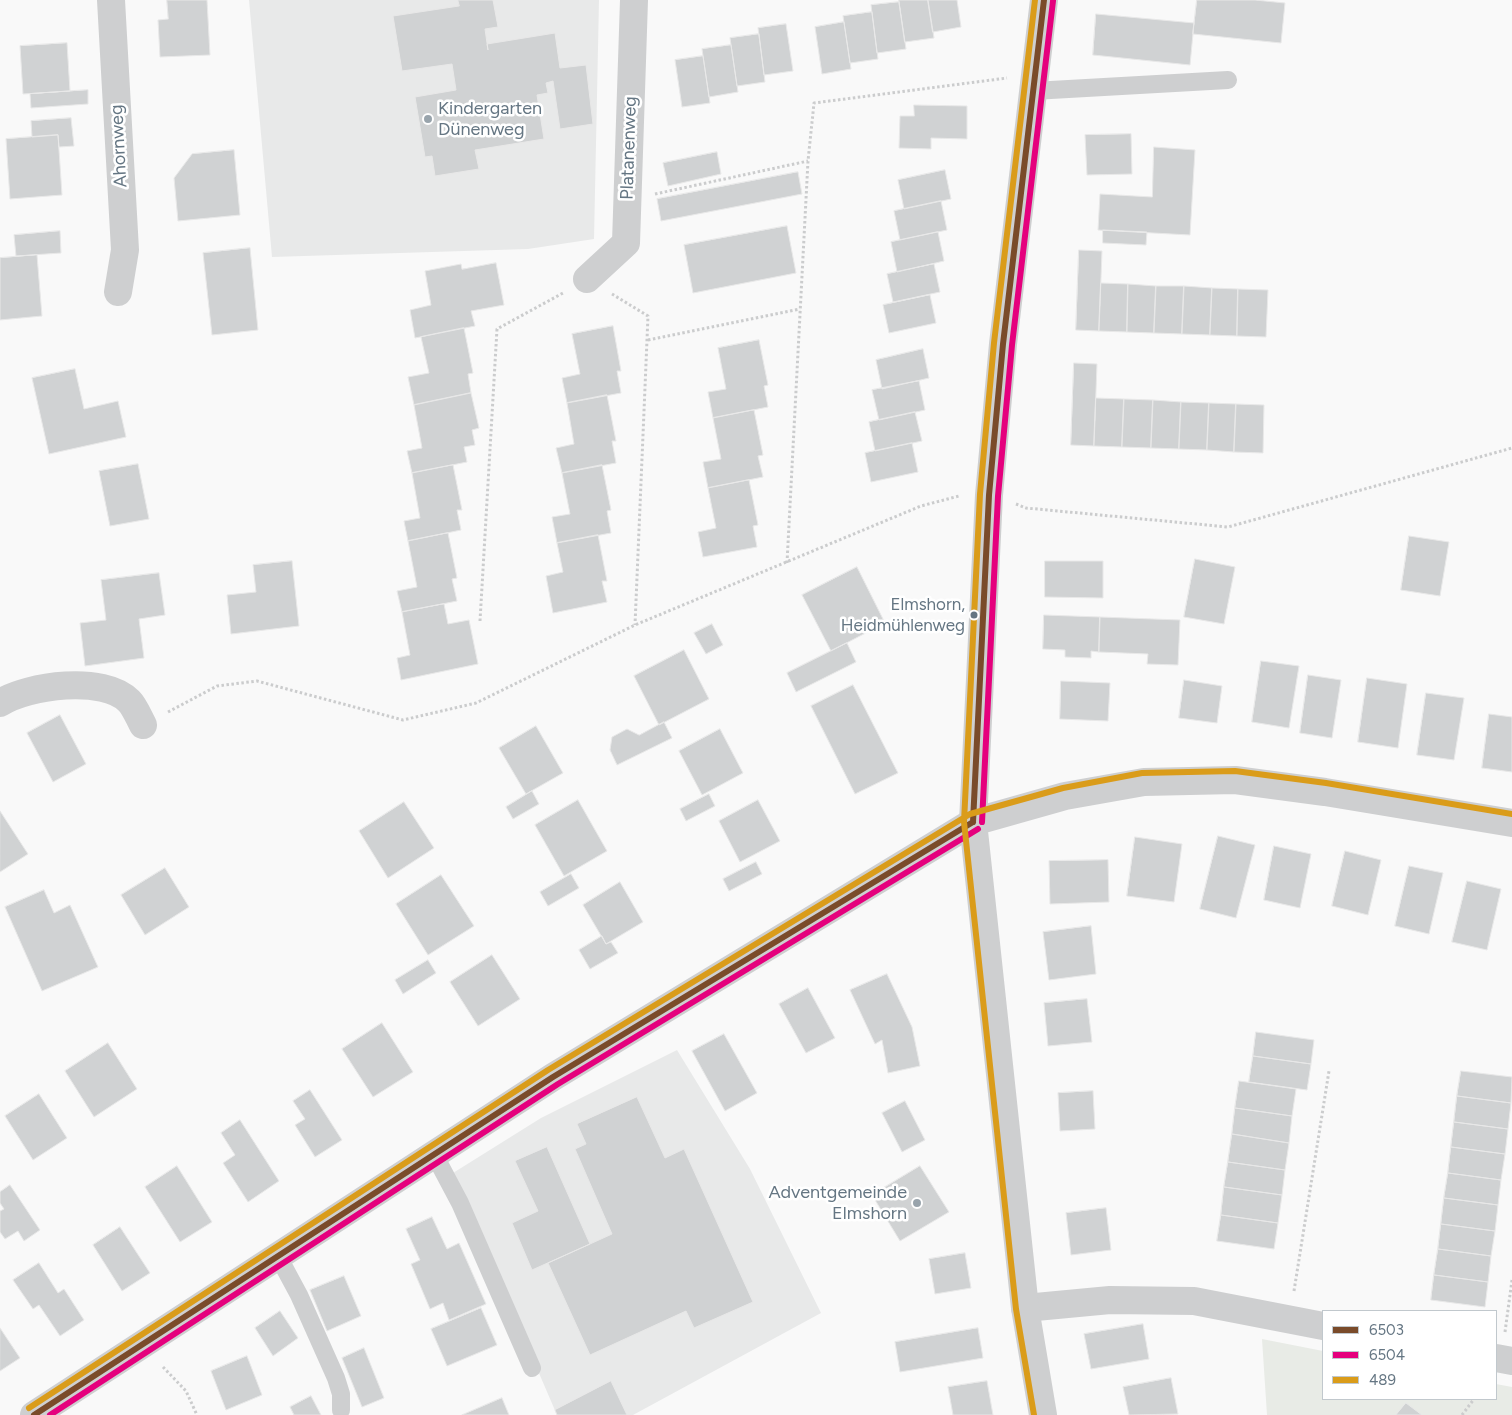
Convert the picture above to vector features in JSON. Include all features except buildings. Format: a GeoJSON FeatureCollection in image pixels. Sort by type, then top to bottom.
{"type":"FeatureCollection","features":[{"type":"Feature","properties":{"kind":"street","name":"Ahornweg"},"geometry":{"type":"LineString","coordinates":[[111,0],[125,250],[118,292]]}},
{"type":"Feature","properties":{"kind":"street","name":"Platanenweg"},"geometry":{"type":"LineString","coordinates":[[587,279],[626,243],[634,0]]}},
{"type":"Feature","properties":{"kind":"street"},"geometry":{"type":"LineString","coordinates":[[1043,1415],[1026,1308],[973,822],[989,495],[1003,344],[1044,0]]}},
{"type":"Feature","properties":{"kind":"street"},"geometry":{"type":"LineString","coordinates":[[0,703],[39,690],[74,685],[107,688],[129,701],[143,725]]}},
{"type":"Feature","properties":{"kind":"street"},"geometry":{"type":"LineString","coordinates":[[34,1415],[553,1077],[973,822],[1065,796],[1144,782],[1235,780],[1512,823]]}},
{"type":"Feature","properties":{"kind":"street"},"geometry":{"type":"LineString","coordinates":[[1026,1308],[1110,1300],[1194,1301],[1322,1326]]}},
{"type":"Feature","properties":{"kind":"lane"},"geometry":{"type":"LineString","coordinates":[[1034,82],[1228,80]]}},
{"type":"Feature","properties":{"kind":"lane"},"geometry":{"type":"LineString","coordinates":[[434,1154],[456,1196],[532,1368]]}},
{"type":"Feature","properties":{"kind":"lane"},"geometry":{"type":"LineString","coordinates":[[278,1256],[299,1295],[336,1378],[342,1394],[341,1410]]}},
{"type":"Feature","properties":{"kind":"path"},"geometry":{"type":"LineString","coordinates":[[787,563],[808,161],[814,103],[1034,82]]}},
{"type":"Feature","properties":{"kind":"path"},"geometry":{"type":"LineString","coordinates":[[627,200],[808,161]]}},
{"type":"Feature","properties":{"kind":"path"},"geometry":{"type":"LineString","coordinates":[[480,621],[497,329],[587,279],[648,316],[635,625]]}},
{"type":"Feature","properties":{"kind":"path"},"geometry":{"type":"LineString","coordinates":[[648,340],[800,309]]}},
{"type":"Feature","properties":{"kind":"path"},"geometry":{"type":"LineString","coordinates":[[1026,508],[1228,527],[1512,448]]}},
{"type":"Feature","properties":{"kind":"path"},"geometry":{"type":"LineString","coordinates":[[143,725],[216,686],[257,681],[403,720],[476,703],[635,625],[921,506],[957,496]]}},
{"type":"Feature","properties":{"kind":"path"},"geometry":{"type":"LineString","coordinates":[[1290,1319],[1329,1070]]}},
{"type":"Feature","properties":{"kind":"path"},"geometry":{"type":"LineString","coordinates":[[1503,1360],[1512,1280]]}},
{"type":"Feature","properties":{"kind":"path"},"geometry":{"type":"LineString","coordinates":[[142,1344],[186,1390],[197,1415]]}},
{"type":"Feature","properties":{"kind":"path"},"geometry":{"type":"LineString","coordinates":[[1462,1415],[1473,1400]]}},
{"type":"Feature","properties":{"kind":"shaded area","name":"Kindergarten Dünenweg"},"geometry":{"type":"Polygon","coordinates":[[[249,0],[599,0],[594,239],[528,249],[272,257],[249,0]]]}},
{"type":"Feature","properties":{"kind":"shaded area"},"geometry":{"type":"Polygon","coordinates":[[[677,1050],[750,1169],[821,1313],[633,1415],[557,1415],[453,1173],[541,1118],[677,1050]]]}},
{"type":"Feature","properties":{"kind":"shaded area"},"geometry":{"type":"Polygon","coordinates":[[[1262,1339],[1322,1351],[1322,1400],[1497,1400],[1497,1384],[1512,1387],[1512,1415],[1267,1415],[1262,1339]]]}},
{"type":"Feature","properties":{"kind":"transit line","name":"489"},"geometry":{"type":"LineString","coordinates":[[1034,1415],[1016,1309],[964,822],[980,494],[994,343],[1035,0]]}},
{"type":"Feature","properties":{"kind":"transit line","name":"6503"},"geometry":{"type":"LineString","coordinates":[[973,822],[989,495],[1003,344],[1044,0]]}},
{"type":"Feature","properties":{"kind":"transit line","name":"6504"},"geometry":{"type":"LineString","coordinates":[[982,822],[998,496],[1012,345],[1053,1]]}},
{"type":"Feature","properties":{"kind":"transit line","name":"489"},"geometry":{"type":"LineString","coordinates":[[29,1408],[548,1070],[970,814],[1063,788],[1142,773],[1235,771],[1326,783],[1512,814]]}},
{"type":"Feature","properties":{"kind":"transit line","name":"6503"},"geometry":{"type":"LineString","coordinates":[[34,1415],[553,1077],[973,822]]}},
{"type":"Feature","properties":{"kind":"transit line","name":"6504"},"geometry":{"type":"LineString","coordinates":[[50,1415],[558,1084],[978,829]]}},
{"type":"Feature","properties":{"kind":"place","name":"Kindergarten Dünenweg"},"geometry":{"type":"Point","coordinates":[428,119]}},
{"type":"Feature","properties":{"kind":"place","name":"Elmshorn, Heidmühlenweg"},"geometry":{"type":"Point","coordinates":[974,615]}},
{"type":"Feature","properties":{"kind":"place","name":"Adventgemeinde Elmshorn"},"geometry":{"type":"Point","coordinates":[917,1203]}}]}
